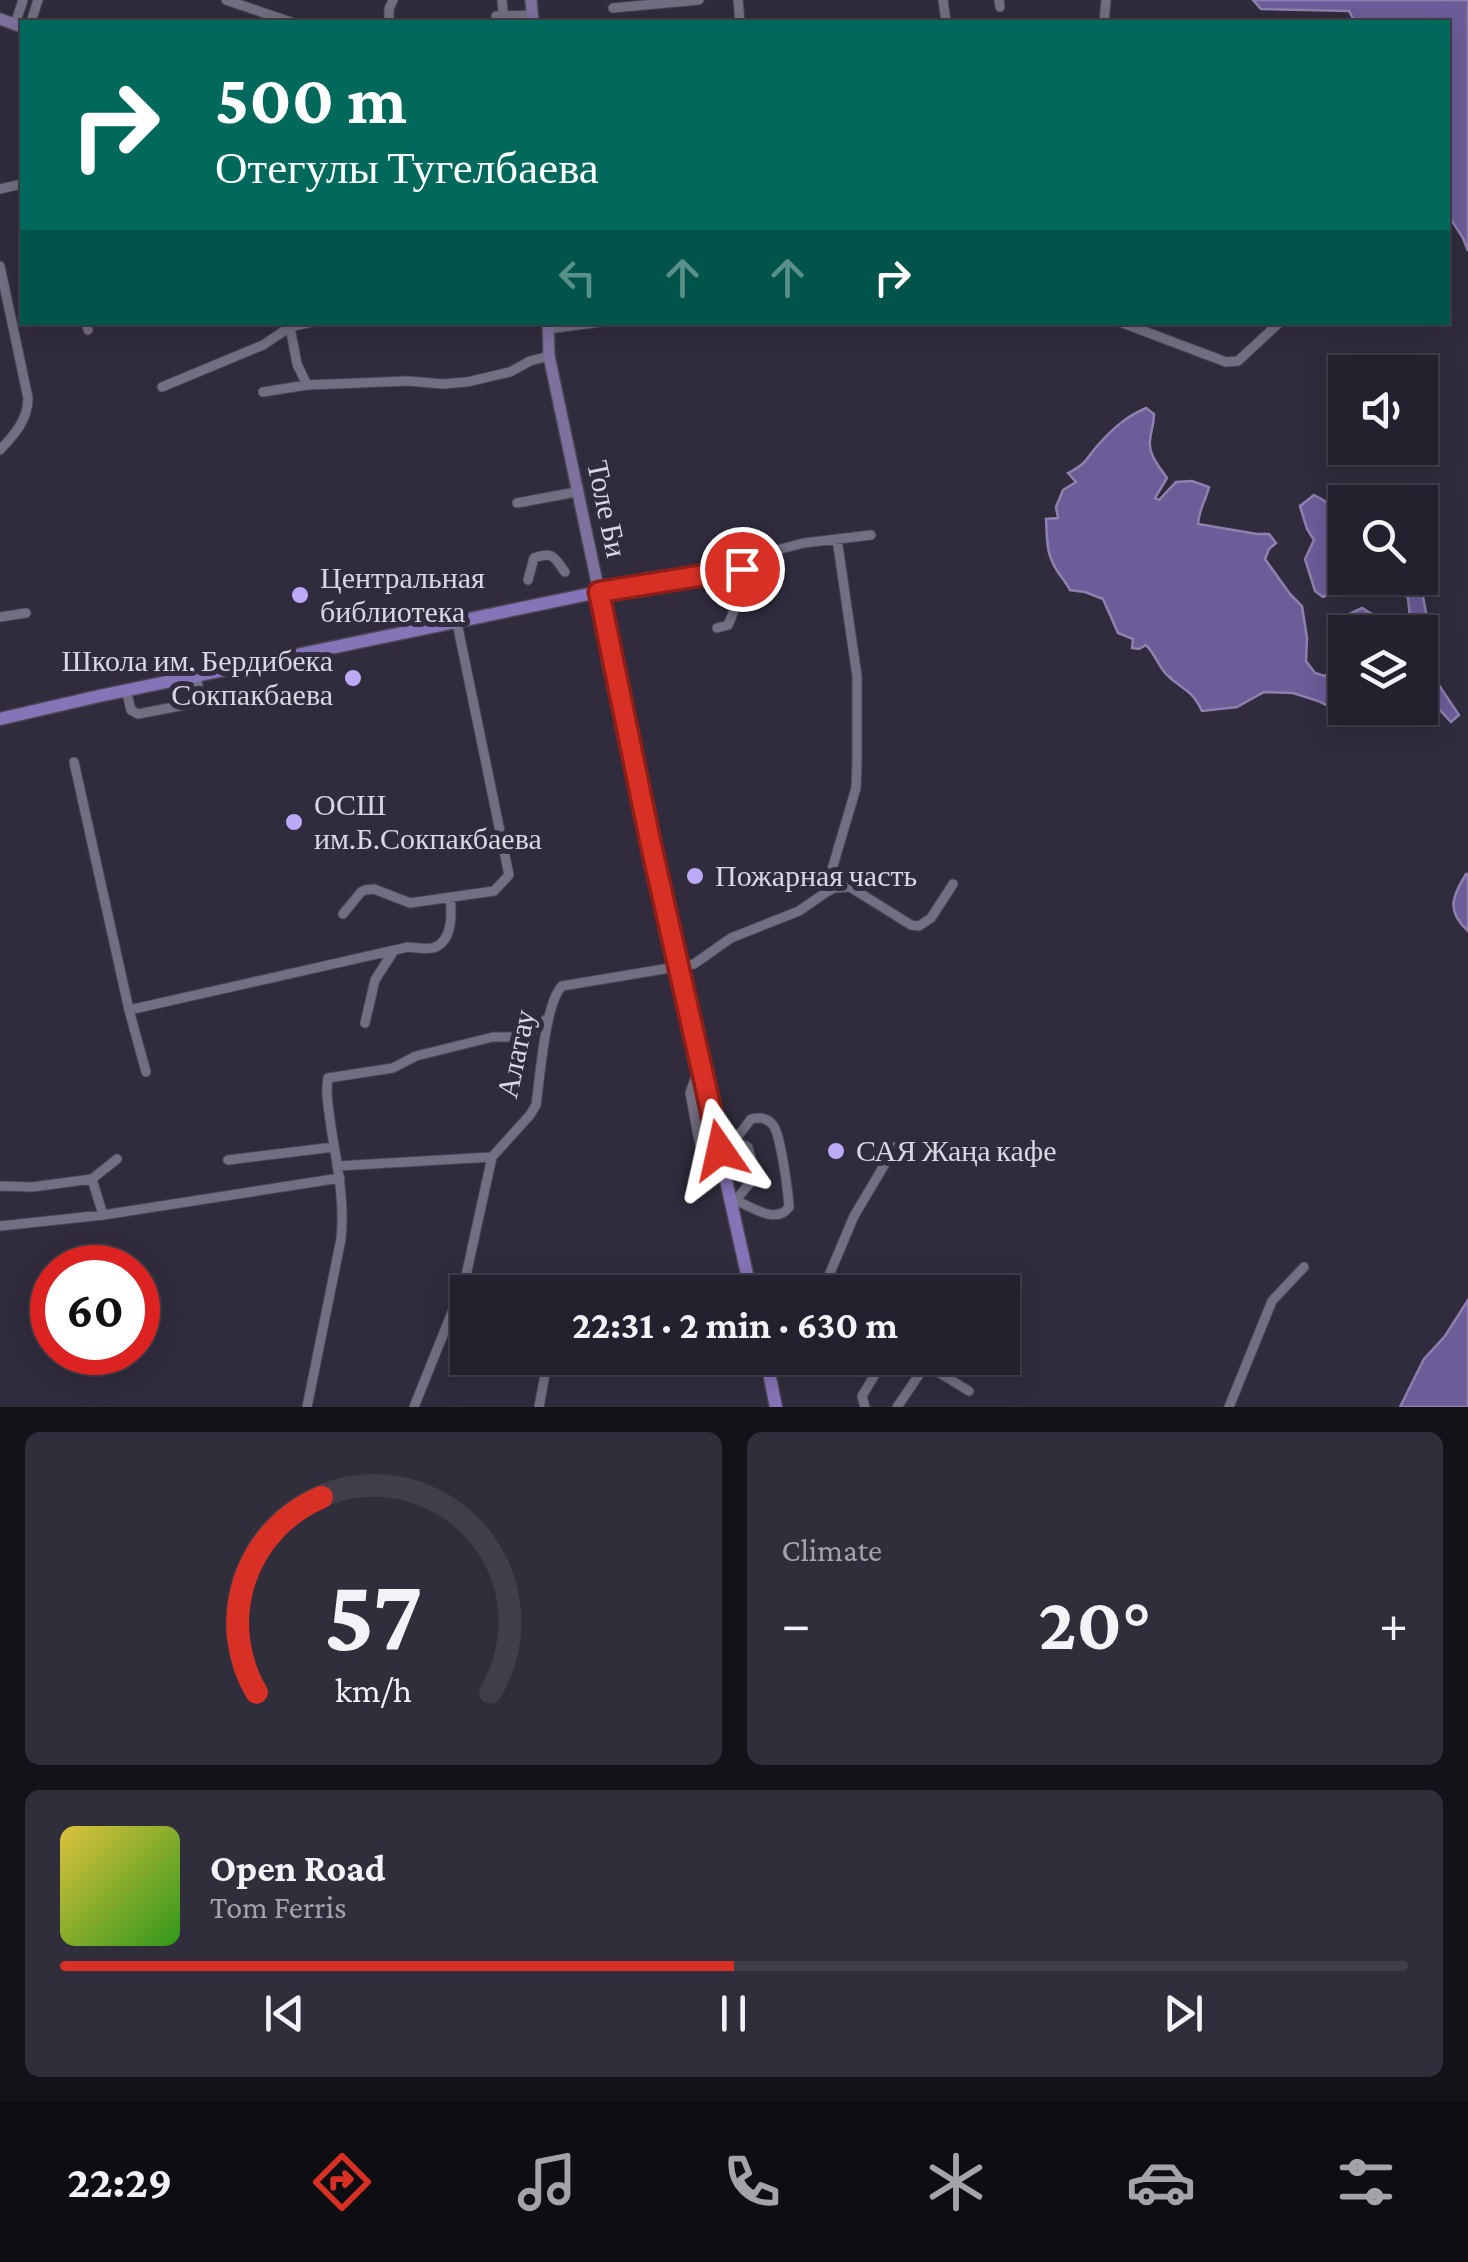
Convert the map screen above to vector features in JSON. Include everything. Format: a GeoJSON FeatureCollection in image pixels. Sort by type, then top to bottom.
{"type":"FeatureCollection","features":[{"type":"Feature","properties":{"kind":"main road"},"geometry":{"type":"LineString","coordinates":[[0,720],[126,690],[599,592]]}},
{"type":"Feature","properties":{"kind":"main road","name":"Толе Би"},"geometry":{"type":"LineString","coordinates":[[599,592],[678,968],[724,1149],[725,1176],[748,1275]]}},
{"type":"Feature","properties":{"kind":"main road"},"geometry":{"type":"LineString","coordinates":[[769,1375],[776,1407]]}},
{"type":"Feature","properties":{"kind":"street"},"geometry":{"type":"LineString","coordinates":[[0,19],[19,25],[23,0]]}},
{"type":"Feature","properties":{"kind":"street"},"geometry":{"type":"LineString","coordinates":[[226,0],[285,20]]}},
{"type":"Feature","properties":{"kind":"street"},"geometry":{"type":"LineString","coordinates":[[502,0],[501,18],[533,18],[532,0]]}},
{"type":"Feature","properties":{"kind":"street"},"geometry":{"type":"LineString","coordinates":[[613,8],[699,0]]}},
{"type":"Feature","properties":{"kind":"street"},"geometry":{"type":"LineString","coordinates":[[0,266],[28,398],[28,409],[19,429],[0,450]]}},
{"type":"Feature","properties":{"kind":"street"},"geometry":{"type":"LineString","coordinates":[[162,386],[263,345],[299,325]]}},
{"type":"Feature","properties":{"kind":"street"},"geometry":{"type":"LineString","coordinates":[[1128,325],[1226,362],[1238,362],[1277,325]]}},
{"type":"Feature","properties":{"kind":"street","name":"Толе Би"},"geometry":{"type":"LineString","coordinates":[[548,326],[549,356],[599,592]]}},
{"type":"Feature","properties":{"kind":"street"},"geometry":{"type":"LineString","coordinates":[[290,327],[298,364],[308,386]]}},
{"type":"Feature","properties":{"kind":"street"},"geometry":{"type":"LineString","coordinates":[[263,392],[408,380],[467,382],[510,372],[549,356]]}},
{"type":"Feature","properties":{"kind":"street"},"geometry":{"type":"LineString","coordinates":[[517,503],[576,492]]}},
{"type":"Feature","properties":{"kind":"street"},"geometry":{"type":"LineString","coordinates":[[599,592],[737,570],[765,553],[804,543],[871,536]]}},
{"type":"Feature","properties":{"kind":"street"},"geometry":{"type":"LineString","coordinates":[[824,893],[856,788],[857,762],[857,676],[837,538]]}},
{"type":"Feature","properties":{"kind":"street"},"geometry":{"type":"LineString","coordinates":[[528,580],[536,556],[551,554],[564,572]]}},
{"type":"Feature","properties":{"kind":"street"},"geometry":{"type":"LineString","coordinates":[[717,628],[728,625],[736,604],[740,587],[737,570]]}},
{"type":"Feature","properties":{"kind":"street"},"geometry":{"type":"LineString","coordinates":[[0,617],[26,612]]}},
{"type":"Feature","properties":{"kind":"street"},"geometry":{"type":"LineString","coordinates":[[344,914],[360,892],[371,889],[410,902],[494,890],[509,875],[457,623]]}},
{"type":"Feature","properties":{"kind":"street"},"geometry":{"type":"LineString","coordinates":[[126,690],[130,710],[138,714],[195,702],[200,696],[196,676]]}},
{"type":"Feature","properties":{"kind":"street"},"geometry":{"type":"LineString","coordinates":[[74,762],[146,1072]]}},
{"type":"Feature","properties":{"kind":"street"},"geometry":{"type":"LineString","coordinates":[[678,968],[694,964],[730,938],[800,911],[834,888],[850,887],[911,925],[919,926],[931,918],[953,884]]}},
{"type":"Feature","properties":{"kind":"street"},"geometry":{"type":"LineString","coordinates":[[129,1010],[408,947],[434,947],[443,942],[452,916],[450,897]]}},
{"type":"Feature","properties":{"kind":"street"},"geometry":{"type":"LineString","coordinates":[[365,1023],[375,980],[393,951]]}},
{"type":"Feature","properties":{"kind":"street","name":"Алатау"},"geometry":{"type":"LineString","coordinates":[[492,1156],[536,1105],[549,1016],[554,996],[562,986],[678,968]]}},
{"type":"Feature","properties":{"kind":"street"},"geometry":{"type":"LineString","coordinates":[[307,1407],[341,1240],[343,1208],[328,1078],[393,1068],[416,1056],[493,1037],[517,1037],[549,1016]]}},
{"type":"Feature","properties":{"kind":"street"},"geometry":{"type":"LineString","coordinates":[[701,1063],[690,1093],[702,1157],[725,1176]]}},
{"type":"Feature","properties":{"kind":"street"},"geometry":{"type":"LineString","coordinates":[[751,1119],[771,1122],[778,1136],[789,1206],[784,1214],[776,1216],[733,1202],[756,1176],[748,1146],[724,1149],[751,1119]]}},
{"type":"Feature","properties":{"kind":"street"},"geometry":{"type":"LineString","coordinates":[[228,1160],[334,1147]]}},
{"type":"Feature","properties":{"kind":"street"},"geometry":{"type":"LineString","coordinates":[[829,1275],[854,1216],[895,1147]]}},
{"type":"Feature","properties":{"kind":"street"},"geometry":{"type":"LineString","coordinates":[[337,1166],[492,1156],[466,1275]]}},
{"type":"Feature","properties":{"kind":"street"},"geometry":{"type":"LineString","coordinates":[[0,1186],[32,1187],[92,1178],[117,1160]]}},
{"type":"Feature","properties":{"kind":"street"},"geometry":{"type":"LineString","coordinates":[[92,1178],[104,1216]]}},
{"type":"Feature","properties":{"kind":"street"},"geometry":{"type":"LineString","coordinates":[[0,1226],[104,1216],[340,1178]]}},
{"type":"Feature","properties":{"kind":"street"},"geometry":{"type":"LineString","coordinates":[[1229,1407],[1272,1302],[1304,1267]]}},
{"type":"Feature","properties":{"kind":"street"},"geometry":{"type":"LineString","coordinates":[[414,1407],[450,1317]]}},
{"type":"Feature","properties":{"kind":"street"},"geometry":{"type":"LineString","coordinates":[[897,1407],[925,1366],[970,1391]]}},
{"type":"Feature","properties":{"kind":"street"},"geometry":{"type":"LineString","coordinates":[[539,1407],[545,1375]]}},
{"type":"Feature","properties":{"kind":"street"},"geometry":{"type":"LineString","coordinates":[[865,1407],[862,1396],[875,1375]]}},
{"type":"Feature","properties":{"kind":"shaded area"},"geometry":{"type":"Polygon","coordinates":[[[1253,0],[1468,0],[1468,251],[1450,218],[1450,20],[1354,20],[1349,11],[1261,9],[1253,0]]]}},
{"type":"Feature","properties":{"kind":"shaded area"},"geometry":{"type":"Polygon","coordinates":[[[1146,408],[1154,414],[1151,451],[1167,478],[1155,498],[1159,500],[1176,482],[1192,481],[1209,487],[1198,524],[1269,534],[1276,543],[1265,559],[1302,606],[1306,661],[1315,673],[1325,676],[1328,673],[1328,706],[1293,693],[1264,692],[1237,707],[1202,711],[1190,694],[1166,674],[1146,645],[1132,648],[1133,639],[1118,633],[1103,599],[1070,590],[1049,551],[1046,519],[1058,518],[1056,507],[1063,490],[1076,482],[1068,473],[1132,415],[1146,408]]]}},
{"type":"Feature","properties":{"kind":"shaded area"},"geometry":{"type":"Polygon","coordinates":[[[1314,495],[1328,504],[1328,595],[1323,597],[1315,591],[1305,559],[1314,540],[1300,506],[1314,495]]]}},
{"type":"Feature","properties":{"kind":"shaded area"},"geometry":{"type":"Polygon","coordinates":[[[1405,595],[1423,595],[1426,615],[1410,615],[1405,595]]]}},
{"type":"Feature","properties":{"kind":"shaded area"},"geometry":{"type":"Polygon","coordinates":[[[1362,608],[1373,615],[1347,615],[1362,608]]]}},
{"type":"Feature","properties":{"kind":"shaded area"},"geometry":{"type":"Polygon","coordinates":[[[1438,684],[1459,715],[1451,722],[1438,708],[1438,684]]]}},
{"type":"Feature","properties":{"kind":"shaded area"},"geometry":{"type":"Polygon","coordinates":[[[1466,874],[1468,931],[1456,917],[1453,904],[1466,874]]]}},
{"type":"Feature","properties":{"kind":"shaded area"},"geometry":{"type":"Polygon","coordinates":[[[1468,1300],[1468,1407],[1400,1407],[1424,1359],[1445,1336],[1468,1300]]]}},
{"type":"Feature","properties":{"kind":"place","name":"Центральная библиотека"},"geometry":{"type":"Point","coordinates":[300,595]}},
{"type":"Feature","properties":{"kind":"place","name":"Школа им. Бердибека Сокпакбаева"},"geometry":{"type":"Point","coordinates":[353,678]}},
{"type":"Feature","properties":{"kind":"place","name":"ОСШ им.Б.Сокпакбаева"},"geometry":{"type":"Point","coordinates":[294,822]}},
{"type":"Feature","properties":{"kind":"place","name":"Пожарная часть"},"geometry":{"type":"Point","coordinates":[695,876]}},
{"type":"Feature","properties":{"kind":"place","name":"САЯ Жаңа кафе"},"geometry":{"type":"Point","coordinates":[836,1151]}},
{"type":"Feature","properties":{"kind":"route"},"geometry":{"type":"LineString","coordinates":[[720,1150],[599,592],[742,569]]}}]}
